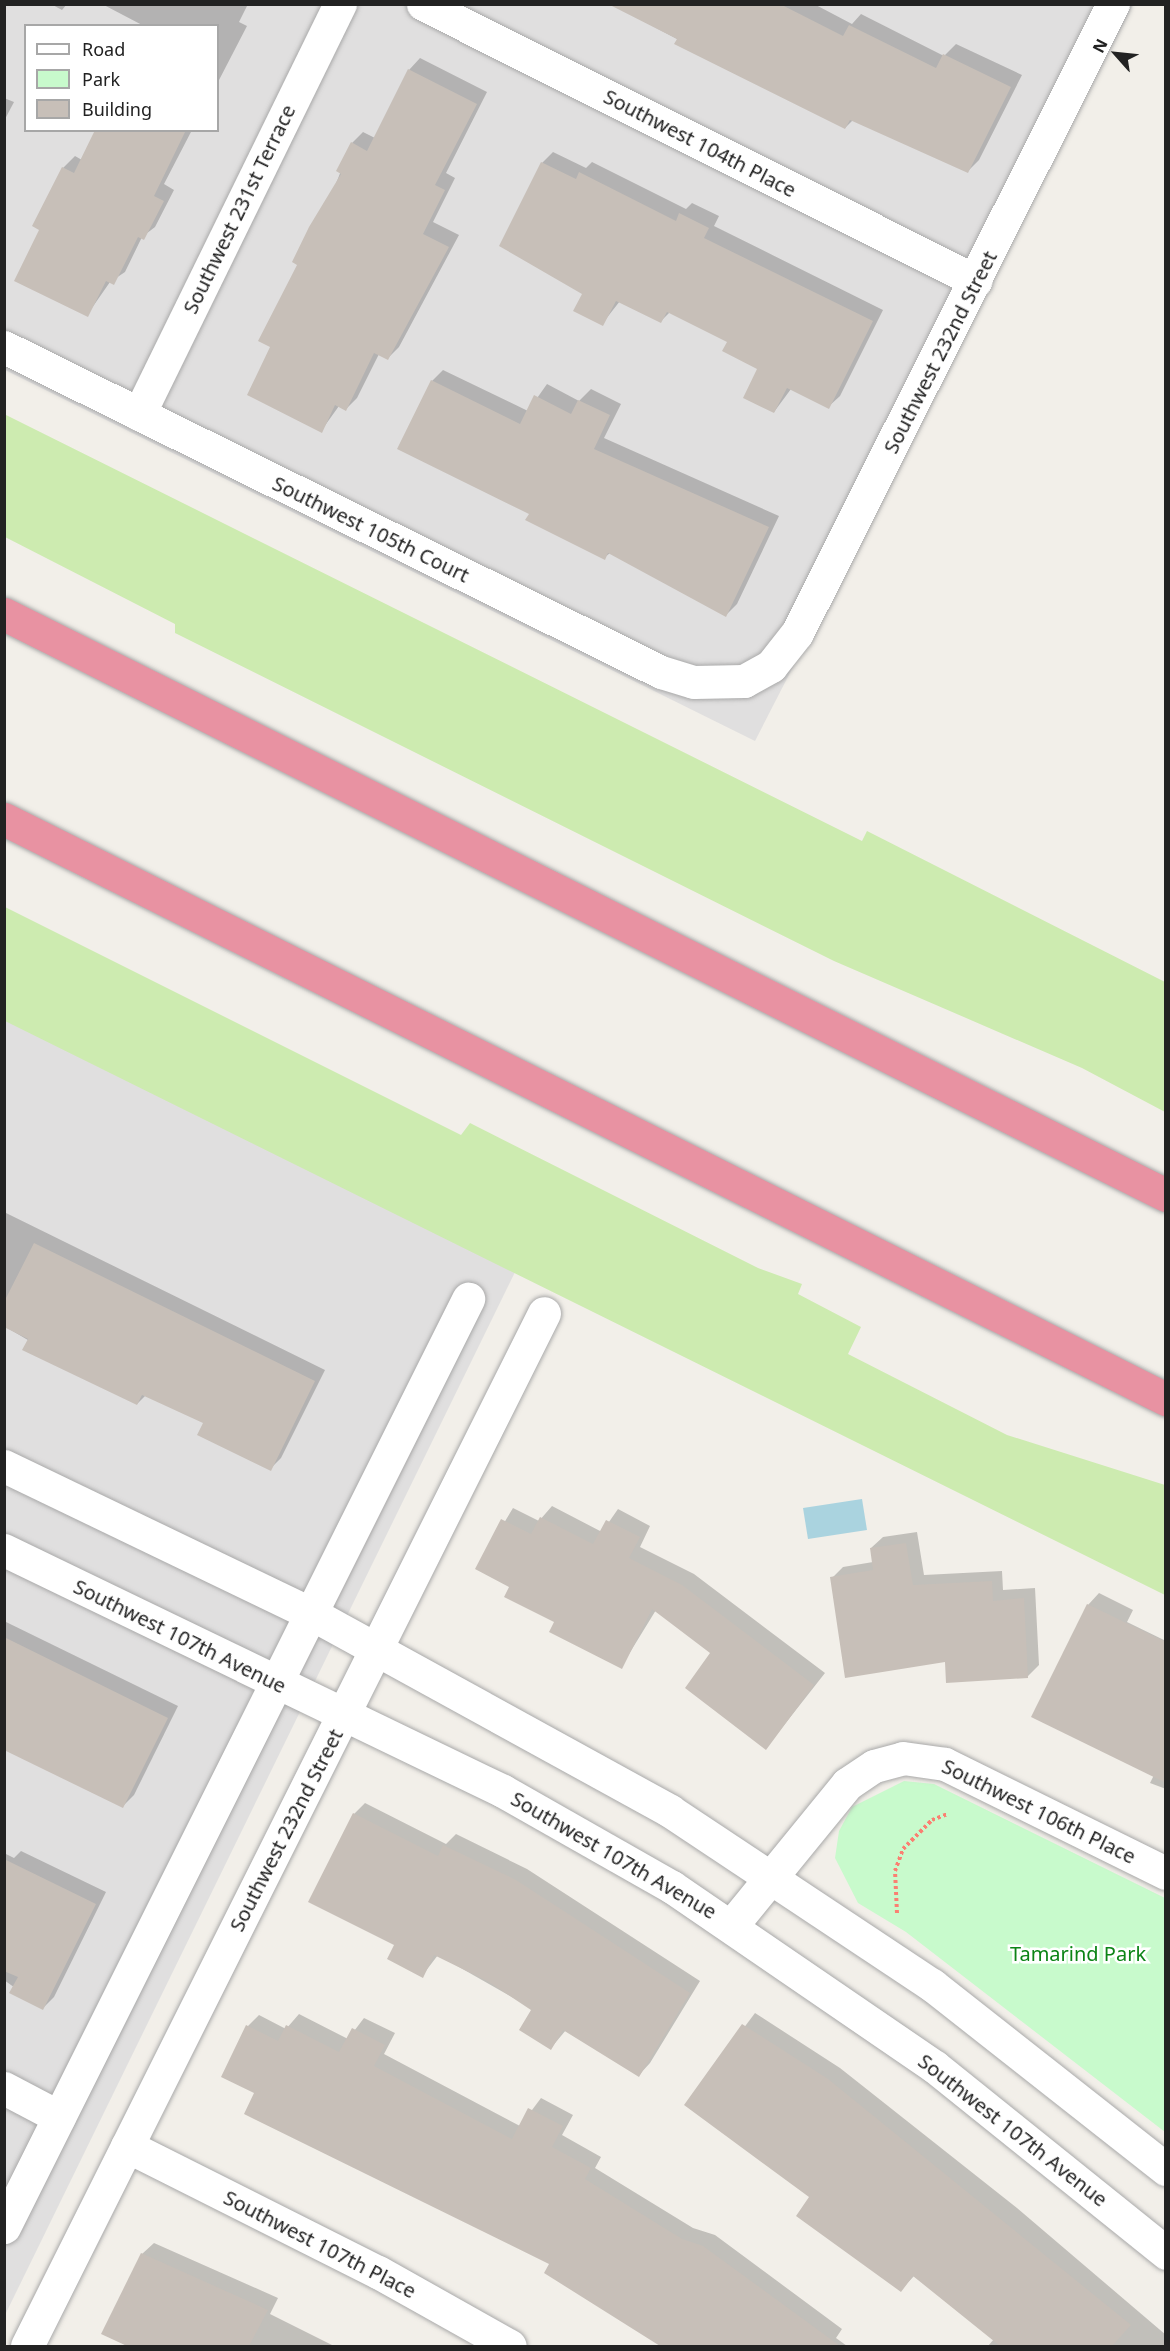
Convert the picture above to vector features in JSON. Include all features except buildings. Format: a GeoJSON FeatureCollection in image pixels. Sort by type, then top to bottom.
{"type":"FeatureCollection","features":[{"type":"Feature","properties":{"kind":"highway"},"geometry":{"type":"LineString","coordinates":[[4,614],[1166,1195]]}},
{"type":"Feature","properties":{"kind":"highway"},"geometry":{"type":"LineString","coordinates":[[4,819],[1166,1399]]}},
{"type":"Feature","properties":{"kind":"street","name":"Southwest 231st Terrace"},"geometry":{"type":"LineString","coordinates":[[139,414],[340,4]]}},
{"type":"Feature","properties":{"kind":"street","name":"Southwest 104th Place"},"geometry":{"type":"LineString","coordinates":[[423,4],[976,281]]}},
{"type":"Feature","properties":{"kind":"street","name":"Southwest 232nd Street"},"geometry":{"type":"LineString","coordinates":[[744,681],[771,666],[797,633],[976,281],[1113,4]]}},
{"type":"Feature","properties":{"kind":"street","name":"Southwest 105th Court"},"geometry":{"type":"LineString","coordinates":[[4,347],[661,672],[694,682],[744,681]]}},
{"type":"Feature","properties":{"kind":"street"},"geometry":{"type":"LineString","coordinates":[[4,2228],[468,1299]]}},
{"type":"Feature","properties":{"kind":"street","name":"Southwest 232nd Street"},"geometry":{"type":"LineString","coordinates":[[27,2346],[544,1313]]}},
{"type":"Feature","properties":{"kind":"street"},"geometry":{"type":"LineString","coordinates":[[4,1466],[312,1614],[622,1782],[773,1876],[999,2035],[1166,2169]]}},
{"type":"Feature","properties":{"kind":"street","name":"Southwest 107th Avenue"},"geometry":{"type":"LineString","coordinates":[[4,1550],[535,1807],[732,1924],[944,2074],[1166,2253]]}},
{"type":"Feature","properties":{"kind":"street","name":"Southwest 106th Place"},"geometry":{"type":"LineString","coordinates":[[732,1924],[847,1784],[874,1766],[917,1757],[945,1764],[1166,1873]]}},
{"type":"Feature","properties":{"kind":"street"},"geometry":{"type":"LineString","coordinates":[[4,2088],[59,2117]]}},
{"type":"Feature","properties":{"kind":"street","name":"Southwest 107th Place"},"geometry":{"type":"LineString","coordinates":[[127,2146],[378,2272],[510,2346]]}},
{"type":"Feature","properties":{"kind":"path"},"geometry":{"type":"LineString","coordinates":[[897,1913],[895,1870],[903,1849],[932,1820],[948,1814]]}},
{"type":"Feature","properties":{"kind":"shaded area"},"geometry":{"type":"Polygon","coordinates":[[[4,5],[1133,5],[755,741],[5,370],[4,5]]]}},
{"type":"Feature","properties":{"kind":"shaded area"},"geometry":{"type":"Polygon","coordinates":[[[5,1014],[517,1268],[5,2315],[5,1014]]]}},
{"type":"Feature","properties":{"kind":"green space"},"geometry":{"type":"Polygon","coordinates":[[[4,414],[862,841],[867,831],[1165,982],[1165,1112],[1082,1068],[834,961],[175,633],[175,624],[5,537],[4,414]]]}},
{"type":"Feature","properties":{"kind":"green space"},"geometry":{"type":"Polygon","coordinates":[[[5,907],[461,1135],[470,1123],[758,1268],[802,1284],[798,1294],[861,1327],[848,1354],[1007,1435],[1165,1485],[1165,1595],[5,1021],[5,907]]]}},
{"type":"Feature","properties":{"kind":"green space","name":"Tamarind Park"},"geometry":{"type":"Polygon","coordinates":[[[904,1781],[934,1784],[1165,1898],[1165,2132],[906,1932],[858,1903],[835,1858],[839,1831],[852,1807],[904,1781]]]}},
{"type":"Feature","properties":{"kind":"water"},"geometry":{"type":"Polygon","coordinates":[[[862,1499],[867,1530],[808,1539],[803,1508],[862,1499]]]}}]}
